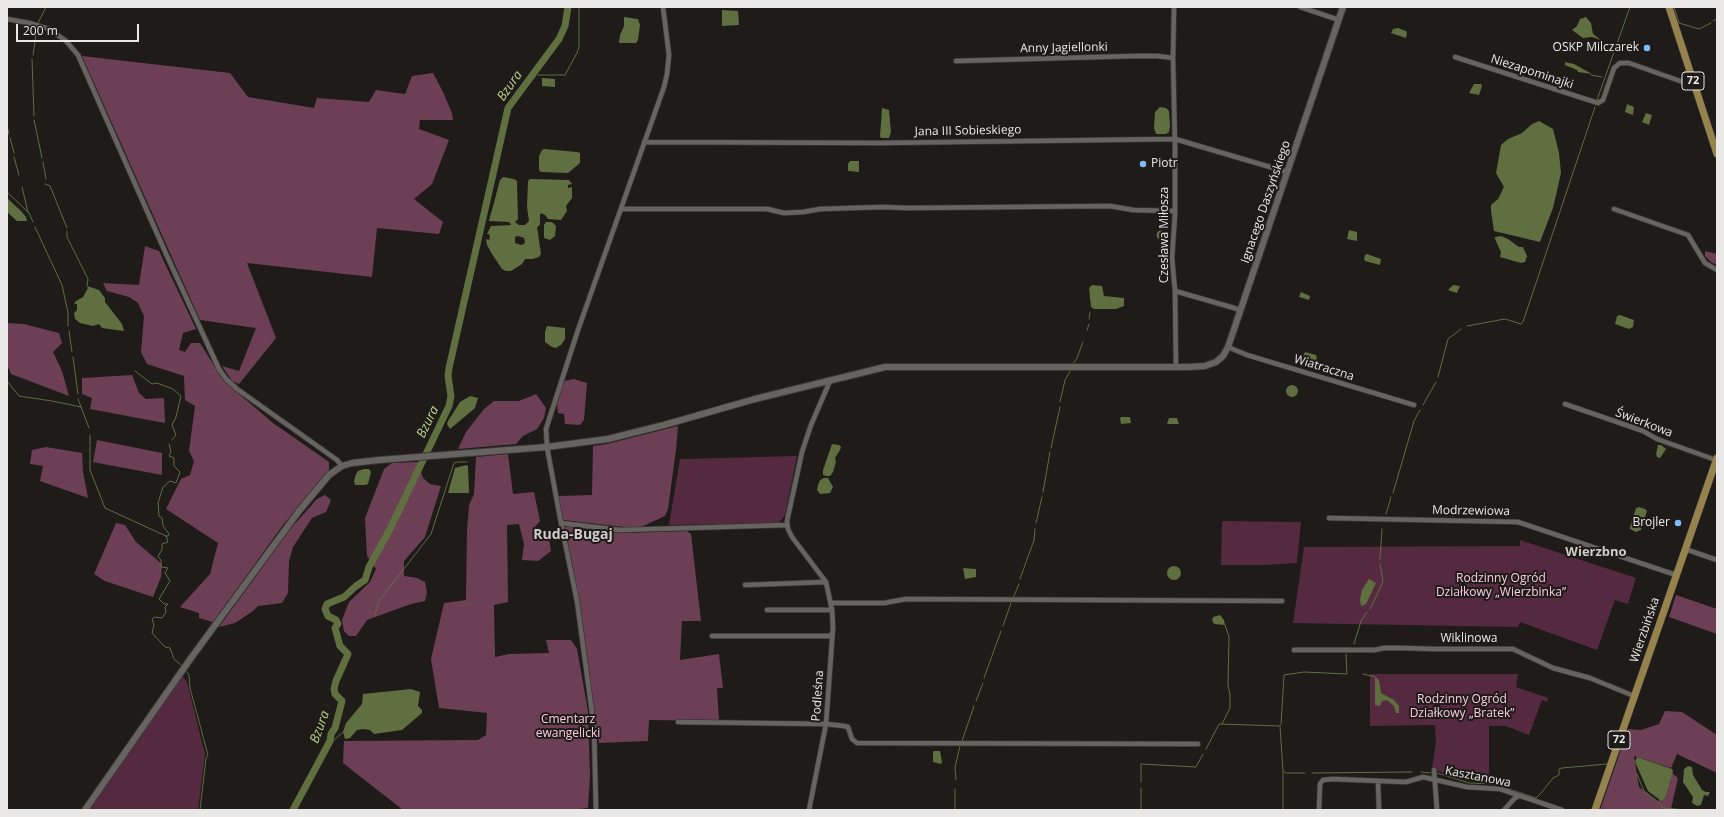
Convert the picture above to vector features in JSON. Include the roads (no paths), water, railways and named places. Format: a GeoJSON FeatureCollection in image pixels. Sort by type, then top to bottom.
{"type":"FeatureCollection","features":[{"type":"Feature","properties":{"kind":"main road","name":"72"},"geometry":{"type":"LineString","coordinates":[[1669,7],[1717,154]]}},
{"type":"Feature","properties":{"kind":"main road","name":"Wierzbińska"},"geometry":{"type":"LineString","coordinates":[[1595,810],[1717,459]]}},
{"type":"Feature","properties":{"kind":"street"},"geometry":{"type":"LineString","coordinates":[[596,810],[594,727],[577,601],[560,523],[545,433],[664,87],[668,70],[669,56],[663,7]]}},
{"type":"Feature","properties":{"kind":"street","name":"Czesława Miłosza"},"geometry":{"type":"LineString","coordinates":[[1174,7],[1173,58],[1175,211],[1172,258],[1175,291],[1176,367]]}},
{"type":"Feature","properties":{"kind":"street"},"geometry":{"type":"LineString","coordinates":[[1300,7],[1339,20]]}},
{"type":"Feature","properties":{"kind":"street","name":"Ignacego Daszyńskiego"},"geometry":{"type":"LineString","coordinates":[[342,466],[352,463],[592,442],[637,432],[755,399],[870,370],[892,366],[1199,367],[1209,365],[1220,359],[1228,347],[1343,7]]}},
{"type":"Feature","properties":{"kind":"street"},"geometry":{"type":"LineString","coordinates":[[7,19],[29,23],[49,29],[66,41],[78,55],[219,370],[237,389],[337,460],[342,466],[329,475],[288,526],[191,658],[85,810]]}},
{"type":"Feature","properties":{"kind":"street","name":"Anny Jagiellonki"},"geometry":{"type":"LineString","coordinates":[[956,61],[1135,56],[1173,58]]}},
{"type":"Feature","properties":{"kind":"street","name":"Niezapominajki"},"geometry":{"type":"LineString","coordinates":[[1455,57],[1599,103],[1603,100],[1614,68],[1620,63],[1628,63],[1683,82],[1694,82]]}},
{"type":"Feature","properties":{"kind":"street","name":"Jana III Sobieskiego"},"geometry":{"type":"LineString","coordinates":[[644,142],[880,143],[1175,138],[1287,172]]}},
{"type":"Feature","properties":{"kind":"street"},"geometry":{"type":"LineString","coordinates":[[621,209],[767,209],[784,212],[803,212],[827,209],[883,207],[1110,206],[1133,210],[1175,211]]}},
{"type":"Feature","properties":{"kind":"street"},"geometry":{"type":"LineString","coordinates":[[1614,209],[1688,235],[1705,263],[1717,270]]}},
{"type":"Feature","properties":{"kind":"street"},"geometry":{"type":"LineString","coordinates":[[1175,291],[1241,310]]}},
{"type":"Feature","properties":{"kind":"street","name":"Wiatraczna"},"geometry":{"type":"LineString","coordinates":[[1228,347],[1247,355],[1414,405]]}},
{"type":"Feature","properties":{"kind":"street"},"geometry":{"type":"LineString","coordinates":[[560,523],[620,530],[787,525],[796,474],[802,452],[816,412],[830,381]]}},
{"type":"Feature","properties":{"kind":"street","name":"Świerkowa"},"geometry":{"type":"LineString","coordinates":[[1565,404],[1643,431],[1657,439],[1717,459]]}},
{"type":"Feature","properties":{"kind":"street","name":"Modrzewiowa"},"geometry":{"type":"LineString","coordinates":[[1329,518],[1518,522],[1676,575]]}},
{"type":"Feature","properties":{"kind":"street","name":"Podleśna"},"geometry":{"type":"LineString","coordinates":[[787,525],[792,537],[826,582],[832,603],[832,634],[826,724],[809,810]]}},
{"type":"Feature","properties":{"kind":"street"},"geometry":{"type":"LineString","coordinates":[[1685,549],[1717,560]]}},
{"type":"Feature","properties":{"kind":"street"},"geometry":{"type":"LineString","coordinates":[[745,585],[826,582]]}},
{"type":"Feature","properties":{"kind":"street"},"geometry":{"type":"LineString","coordinates":[[832,603],[884,603],[906,599],[1282,601]]}},
{"type":"Feature","properties":{"kind":"street"},"geometry":{"type":"LineString","coordinates":[[767,610],[832,610]]}},
{"type":"Feature","properties":{"kind":"street"},"geometry":{"type":"LineString","coordinates":[[712,636],[829,636],[832,634]]}},
{"type":"Feature","properties":{"kind":"street","name":"Wiklinowa"},"geometry":{"type":"LineString","coordinates":[[1294,650],[1375,650],[1384,648],[1513,649],[1553,668],[1590,678],[1634,696]]}},
{"type":"Feature","properties":{"kind":"street"},"geometry":{"type":"LineString","coordinates":[[678,722],[826,724],[848,727],[852,739],[857,743],[1198,744]]}},
{"type":"Feature","properties":{"kind":"street"},"geometry":{"type":"LineString","coordinates":[[1434,770],[1436,779],[1436,810]]}},
{"type":"Feature","properties":{"kind":"street","name":"Kasztanowa"},"geometry":{"type":"LineString","coordinates":[[1319,810],[1320,784],[1323,780],[1406,782],[1415,780],[1419,777],[1436,779],[1466,786],[1500,789],[1562,810]]}},
{"type":"Feature","properties":{"kind":"street"},"geometry":{"type":"LineString","coordinates":[[1378,782],[1379,810]]}},
{"type":"Feature","properties":{"kind":"street"},"geometry":{"type":"LineString","coordinates":[[1504,810],[1515,798],[1519,796]]}},
{"type":"Feature","properties":{"kind":"waterway"},"geometry":{"type":"LineString","coordinates":[[38,23],[46,7]]}},
{"type":"Feature","properties":{"kind":"waterway","name":"Bzura"},"geometry":{"type":"LineString","coordinates":[[293,810],[330,741],[342,701],[335,694],[334,689],[348,654],[340,646],[335,628],[338,624],[336,620],[328,616],[325,609],[327,604],[344,597],[365,580],[369,567],[389,531],[449,406],[451,396],[448,376],[449,368],[508,108],[559,39],[565,26],[568,7]]}},
{"type":"Feature","properties":{"kind":"waterway"},"geometry":{"type":"LineString","coordinates":[[538,75],[565,75],[579,47],[579,7]]}},
{"type":"Feature","properties":{"kind":"waterway"},"geometry":{"type":"LineString","coordinates":[[1597,100],[1630,7]]}},
{"type":"Feature","properties":{"kind":"waterway"},"geometry":{"type":"LineString","coordinates":[[1674,7],[1679,23],[1699,29],[1711,23]]}},
{"type":"Feature","properties":{"kind":"waterway"},"geometry":{"type":"LineString","coordinates":[[1713,21],[1717,19]]}},
{"type":"Feature","properties":{"kind":"waterway"},"geometry":{"type":"LineString","coordinates":[[33,55],[37,28]]}},
{"type":"Feature","properties":{"kind":"waterway"},"geometry":{"type":"LineString","coordinates":[[32,59],[34,116]]}},
{"type":"Feature","properties":{"kind":"waterway"},"geometry":{"type":"LineString","coordinates":[[1591,75],[1602,77]]}},
{"type":"Feature","properties":{"kind":"waterway"},"geometry":{"type":"LineString","coordinates":[[1467,326],[1505,319],[1521,324],[1523,322],[1595,107]]}},
{"type":"Feature","properties":{"kind":"waterway"},"geometry":{"type":"LineString","coordinates":[[34,120],[42,158]]}},
{"type":"Feature","properties":{"kind":"waterway"},"geometry":{"type":"LineString","coordinates":[[7,126],[9,134]]}},
{"type":"Feature","properties":{"kind":"waterway"},"geometry":{"type":"LineString","coordinates":[[10,138],[14,153]]}},
{"type":"Feature","properties":{"kind":"waterway"},"geometry":{"type":"LineString","coordinates":[[14,157],[19,175]]}},
{"type":"Feature","properties":{"kind":"waterway"},"geometry":{"type":"LineString","coordinates":[[43,162],[46,179]]}},
{"type":"Feature","properties":{"kind":"waterway"},"geometry":{"type":"LineString","coordinates":[[45,184],[50,186],[67,228]]}},
{"type":"Feature","properties":{"kind":"waterway"},"geometry":{"type":"LineString","coordinates":[[22,187],[28,212]]}},
{"type":"Feature","properties":{"kind":"waterway"},"geometry":{"type":"LineString","coordinates":[[7,192],[29,213],[33,222]]}},
{"type":"Feature","properties":{"kind":"waterway"},"geometry":{"type":"LineString","coordinates":[[35,227],[62,285],[68,313],[68,326]]}},
{"type":"Feature","properties":{"kind":"waterway"},"geometry":{"type":"LineString","coordinates":[[67,231],[67,237],[88,279],[87,286]]}},
{"type":"Feature","properties":{"kind":"waterway"},"geometry":{"type":"LineString","coordinates":[[1089,319],[1090,312]]}},
{"type":"Feature","properties":{"kind":"waterway"},"geometry":{"type":"LineString","coordinates":[[1087,330],[1089,324]]}},
{"type":"Feature","properties":{"kind":"waterway"},"geometry":{"type":"LineString","coordinates":[[1438,377],[1448,339],[1461,329]]}},
{"type":"Feature","properties":{"kind":"waterway"},"geometry":{"type":"LineString","coordinates":[[69,331],[72,352]]}},
{"type":"Feature","properties":{"kind":"waterway"},"geometry":{"type":"LineString","coordinates":[[1073,364],[1083,342]]}},
{"type":"Feature","properties":{"kind":"waterway"},"geometry":{"type":"LineString","coordinates":[[73,357],[78,394]]}},
{"type":"Feature","properties":{"kind":"waterway"},"geometry":{"type":"LineString","coordinates":[[1060,402],[1065,380],[1071,370]]}},
{"type":"Feature","properties":{"kind":"waterway"},"geometry":{"type":"LineString","coordinates":[[135,371],[152,384],[157,383],[173,389],[181,396],[176,417],[172,425],[176,435],[172,440]]}},
{"type":"Feature","properties":{"kind":"waterway"},"geometry":{"type":"LineString","coordinates":[[7,381],[19,396],[81,407]]}},
{"type":"Feature","properties":{"kind":"waterway"},"geometry":{"type":"LineString","coordinates":[[1423,405],[1436,382]]}},
{"type":"Feature","properties":{"kind":"waterway"},"geometry":{"type":"LineString","coordinates":[[78,399],[89,428]]}},
{"type":"Feature","properties":{"kind":"waterway"},"geometry":{"type":"LineString","coordinates":[[1051,448],[1060,407]]}},
{"type":"Feature","properties":{"kind":"waterway"},"geometry":{"type":"LineString","coordinates":[[1393,493],[1414,421],[1420,410]]}},
{"type":"Feature","properties":{"kind":"waterway"},"geometry":{"type":"LineString","coordinates":[[90,435],[90,470],[105,508],[166,536]]}},
{"type":"Feature","properties":{"kind":"waterway"},"geometry":{"type":"LineString","coordinates":[[169,444],[171,452],[169,456],[174,458],[174,466],[180,472],[176,483],[170,481],[163,487],[158,503],[159,516],[162,518],[163,526],[169,534],[166,536],[168,542],[162,544],[162,549],[158,557],[161,560],[161,567],[168,568],[165,573],[170,581],[159,599],[164,604],[168,604],[165,607],[166,612],[162,618],[155,617],[152,619],[154,625],[152,633],[165,647],[170,648],[174,659],[182,666]]}},
{"type":"Feature","properties":{"kind":"waterway"},"geometry":{"type":"LineString","coordinates":[[1043,492],[1050,452]]}},
{"type":"Feature","properties":{"kind":"waterway"},"geometry":{"type":"LineString","coordinates":[[375,615],[379,601],[431,534],[454,463],[467,462]]}},
{"type":"Feature","properties":{"kind":"waterway"},"geometry":{"type":"LineString","coordinates":[[1036,523],[1042,497]]}},
{"type":"Feature","properties":{"kind":"waterway"},"geometry":{"type":"LineString","coordinates":[[1386,514],[1391,497]]}},
{"type":"Feature","properties":{"kind":"waterway"},"geometry":{"type":"LineString","coordinates":[[1020,579],[1034,540],[1035,529]]}},
{"type":"Feature","properties":{"kind":"waterway"},"geometry":{"type":"LineString","coordinates":[[1380,559],[1382,529]]}},
{"type":"Feature","properties":{"kind":"waterway"},"geometry":{"type":"LineString","coordinates":[[1370,609],[1383,582],[1380,564]]}},
{"type":"Feature","properties":{"kind":"waterway"},"geometry":{"type":"LineString","coordinates":[[1013,598],[1019,584]]}},
{"type":"Feature","properties":{"kind":"waterway"},"geometry":{"type":"LineString","coordinates":[[1003,626],[1011,603]]}},
{"type":"Feature","properties":{"kind":"waterway"},"geometry":{"type":"LineString","coordinates":[[1354,644],[1361,621],[1367,612]]}},
{"type":"Feature","properties":{"kind":"waterway"},"geometry":{"type":"LineString","coordinates":[[1222,724],[1230,708],[1228,685],[1229,637],[1225,625]]}},
{"type":"Feature","properties":{"kind":"waterway"},"geometry":{"type":"LineString","coordinates":[[984,678],[1001,631]]}},
{"type":"Feature","properties":{"kind":"waterway"},"geometry":{"type":"LineString","coordinates":[[1281,725],[1284,675],[1304,672],[1347,674],[1346,654]]}},
{"type":"Feature","properties":{"kind":"waterway"},"geometry":{"type":"LineString","coordinates":[[186,671],[189,675],[190,688],[208,755],[206,758],[200,810]]}},
{"type":"Feature","properties":{"kind":"waterway"},"geometry":{"type":"LineString","coordinates":[[1363,674],[1375,677]]}},
{"type":"Feature","properties":{"kind":"waterway"},"geometry":{"type":"LineString","coordinates":[[976,701],[983,683]]}},
{"type":"Feature","properties":{"kind":"waterway"},"geometry":{"type":"LineString","coordinates":[[962,741],[974,706]]}},
{"type":"Feature","properties":{"kind":"waterway"},"geometry":{"type":"LineString","coordinates":[[1206,749],[1219,724],[1280,726],[1283,771],[1286,773],[1305,773]]}},
{"type":"Feature","properties":{"kind":"waterway"},"geometry":{"type":"LineString","coordinates":[[330,741],[333,741],[343,732]]}},
{"type":"Feature","properties":{"kind":"waterway"},"geometry":{"type":"LineString","coordinates":[[956,780],[955,767],[960,746]]}},
{"type":"Feature","properties":{"kind":"waterway"},"geometry":{"type":"LineString","coordinates":[[1141,782],[1141,764],[1196,767],[1203,754]]}},
{"type":"Feature","properties":{"kind":"waterway"},"geometry":{"type":"LineString","coordinates":[[1437,773],[1469,783],[1494,784],[1536,798],[1553,778],[1559,775],[1559,769],[1607,764]]}},
{"type":"Feature","properties":{"kind":"waterway"},"geometry":{"type":"LineString","coordinates":[[1283,771],[1283,810]]}},
{"type":"Feature","properties":{"kind":"waterway"},"geometry":{"type":"LineString","coordinates":[[1312,773],[1412,772]]}},
{"type":"Feature","properties":{"kind":"waterway"},"geometry":{"type":"LineString","coordinates":[[1421,772],[1431,773]]}},
{"type":"Feature","properties":{"kind":"waterway"},"geometry":{"type":"LineString","coordinates":[[1637,774],[1644,791],[1657,801],[1663,808],[1687,810]]}},
{"type":"Feature","properties":{"kind":"waterway"},"geometry":{"type":"LineString","coordinates":[[1141,788],[1141,810]]}},
{"type":"Feature","properties":{"kind":"waterway"},"geometry":{"type":"LineString","coordinates":[[955,789],[955,810]]}},
{"type":"Feature","properties":{"kind":"place","name":"OSKP Milczarek"},"geometry":{"type":"Point","coordinates":[1647,48]}},
{"type":"Feature","properties":{"kind":"place","name":"Piotr"},"geometry":{"type":"Point","coordinates":[1143,164]}},
{"type":"Feature","properties":{"kind":"place","name":"Brojler"},"geometry":{"type":"Point","coordinates":[1678,523]}},
{"type":"Feature","properties":{"kind":"district","name":"Ruda-Bugaj"},"geometry":{"type":"Point","coordinates":[573,535]}},
{"type":"Feature","properties":{"kind":"district","name":"Wierzbno"},"geometry":{"type":"Point","coordinates":[1596,552]}},
{"type":"Feature","properties":{"kind":"park label","name":"Rodzinny Ogród Działkowy „Wierzbinka”"},"geometry":{"type":"Point","coordinates":[1501,586]}},
{"type":"Feature","properties":{"kind":"park label","name":"Rodzinny Ogród Działkowy „Bratek”"},"geometry":{"type":"Point","coordinates":[1462,707]}},
{"type":"Feature","properties":{"kind":"park label","name":"Cmentarz ewangelicki"},"geometry":{"type":"Point","coordinates":[568,727]}}]}
